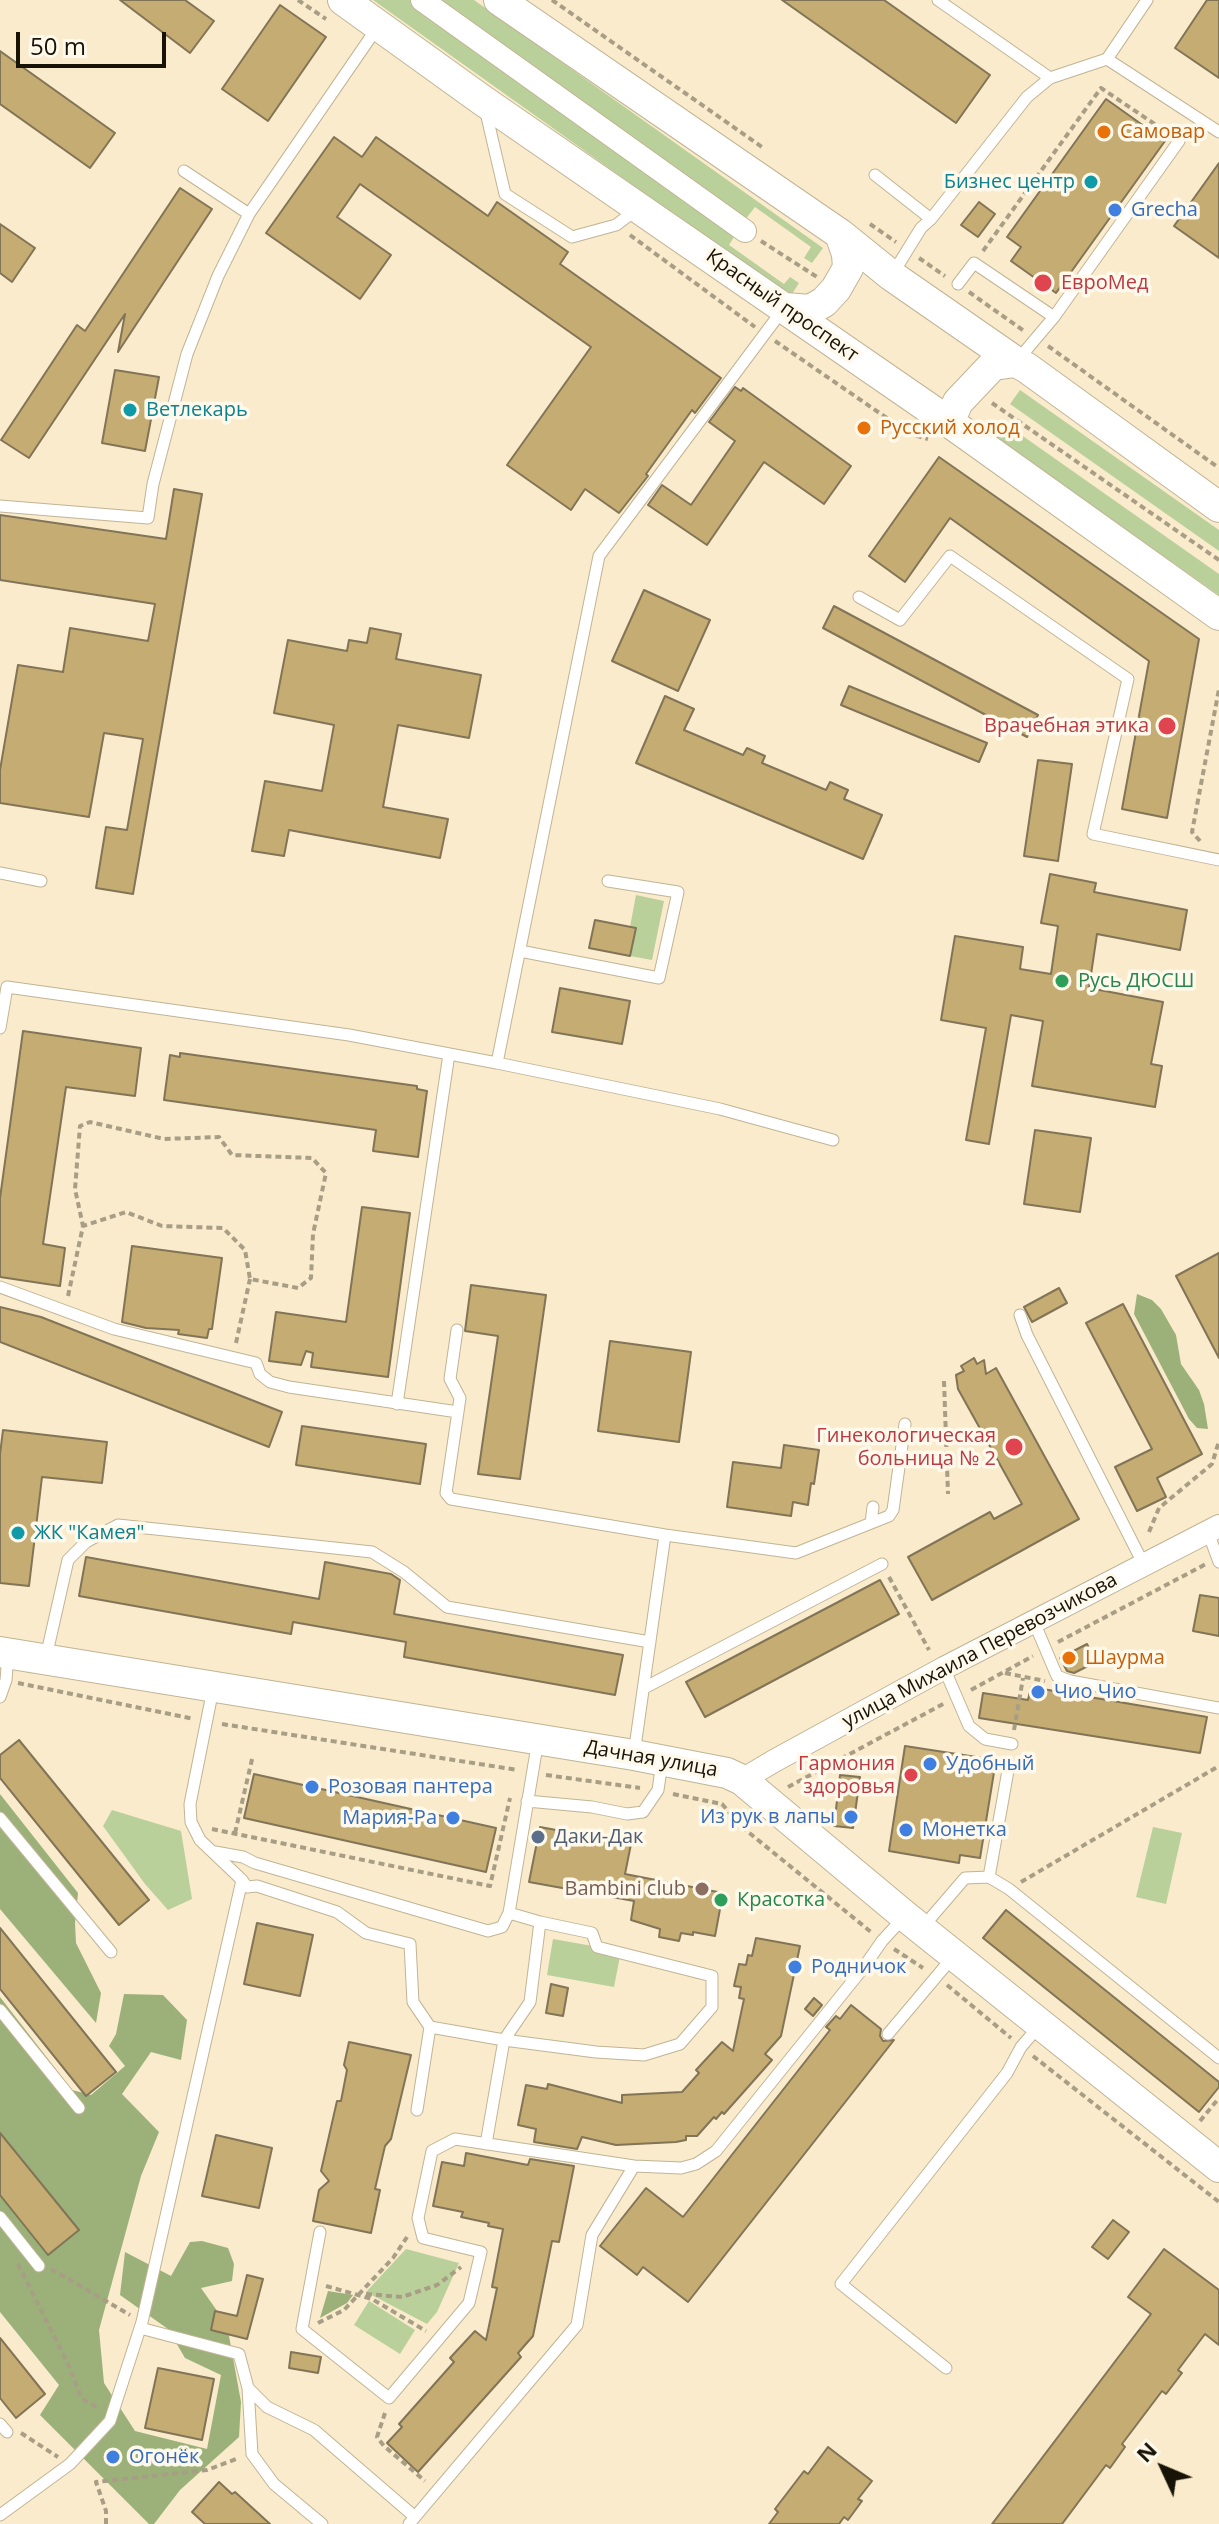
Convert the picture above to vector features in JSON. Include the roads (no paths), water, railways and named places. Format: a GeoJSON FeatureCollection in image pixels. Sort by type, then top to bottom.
{"type":"FeatureCollection","features":[{"type":"Feature","properties":{"kind":"main road","name":"Красный проспект"},"geometry":{"type":"LineString","coordinates":[[343,0],[482,100],[949,422],[1219,615]]}},
{"type":"Feature","properties":{"kind":"main road"},"geometry":{"type":"LineString","coordinates":[[499,0],[840,234],[900,263],[1016,362],[1219,507]]}},
{"type":"Feature","properties":{"kind":"main road"},"geometry":{"type":"LineString","coordinates":[[785,308],[810,310],[824,302],[836,289],[848,268],[840,234]]}},
{"type":"Feature","properties":{"kind":"main road"},"geometry":{"type":"LineString","coordinates":[[949,422],[958,402],[993,365],[1016,362]]}},
{"type":"Feature","properties":{"kind":"main road","name":"Дачная улица"},"geometry":{"type":"LineString","coordinates":[[5,1662],[45,1660],[538,1740],[652,1769],[727,1773],[742,1780],[913,1922],[946,1966],[1031,2036],[1219,2167]]}},
{"type":"Feature","properties":{"kind":"street"},"geometry":{"type":"LineString","coordinates":[[422,0],[745,231]]}},
{"type":"Feature","properties":{"kind":"street","name":"улица Михаила Перевозчикова"},"geometry":{"type":"LineString","coordinates":[[742,1780],[944,1668],[1214,1529]]}},
{"type":"Feature","properties":{"kind":"lane"},"geometry":{"type":"LineString","coordinates":[[938,0],[1050,78]]}},
{"type":"Feature","properties":{"kind":"lane"},"geometry":{"type":"LineString","coordinates":[[900,263],[921,228],[1027,97],[1050,78],[1107,59],[1147,0]]}},
{"type":"Feature","properties":{"kind":"lane"},"geometry":{"type":"LineString","coordinates":[[0,506],[148,518],[153,484],[187,354],[218,276],[249,214],[379,25]]}},
{"type":"Feature","properties":{"kind":"lane"},"geometry":{"type":"LineString","coordinates":[[1107,59],[1219,132]]}},
{"type":"Feature","properties":{"kind":"lane"},"geometry":{"type":"LineString","coordinates":[[482,100],[505,194],[572,237],[616,225],[640,207]]}},
{"type":"Feature","properties":{"kind":"lane"},"geometry":{"type":"LineString","coordinates":[[1016,362],[1054,317],[1179,141]]}},
{"type":"Feature","properties":{"kind":"lane"},"geometry":{"type":"LineString","coordinates":[[184,171],[249,214]]}},
{"type":"Feature","properties":{"kind":"lane"},"geometry":{"type":"LineString","coordinates":[[875,175],[931,219]]}},
{"type":"Feature","properties":{"kind":"lane"},"geometry":{"type":"LineString","coordinates":[[958,284],[974,263],[1054,317]]}},
{"type":"Feature","properties":{"kind":"lane"},"geometry":{"type":"LineString","coordinates":[[497,1063],[599,556],[785,308]]}},
{"type":"Feature","properties":{"kind":"lane"},"geometry":{"type":"LineString","coordinates":[[859,597],[900,620],[950,556],[1128,679],[1093,834],[1218,860]]}},
{"type":"Feature","properties":{"kind":"lane"},"geometry":{"type":"LineString","coordinates":[[0,873],[41,881]]}},
{"type":"Feature","properties":{"kind":"lane"},"geometry":{"type":"LineString","coordinates":[[520,951],[659,978],[678,892],[608,881]]}},
{"type":"Feature","properties":{"kind":"lane"},"geometry":{"type":"LineString","coordinates":[[0,1028],[7,987],[349,1035],[720,1109],[833,1140]]}},
{"type":"Feature","properties":{"kind":"lane"},"geometry":{"type":"LineString","coordinates":[[397,1404],[449,1054]]}},
{"type":"Feature","properties":{"kind":"lane"},"geometry":{"type":"LineString","coordinates":[[0,1287],[114,1329],[256,1363],[260,1374],[270,1382],[458,1412]]}},
{"type":"Feature","properties":{"kind":"lane"},"geometry":{"type":"LineString","coordinates":[[1020,1315],[1027,1335],[1144,1565]]}},
{"type":"Feature","properties":{"kind":"lane"},"geometry":{"type":"LineString","coordinates":[[457,1330],[450,1379],[460,1396],[446,1493],[451,1499],[665,1535],[796,1553],[889,1516],[893,1510],[905,1424]]}},
{"type":"Feature","properties":{"kind":"lane"},"geometry":{"type":"LineString","coordinates":[[871,1523],[873,1507]]}},
{"type":"Feature","properties":{"kind":"lane"},"geometry":{"type":"LineString","coordinates":[[45,1660],[68,1560],[86,1542],[118,1525],[372,1552],[404,1572],[447,1607],[650,1642]]}},
{"type":"Feature","properties":{"kind":"lane"},"geometry":{"type":"LineString","coordinates":[[1214,1529],[1218,1560]]}},
{"type":"Feature","properties":{"kind":"lane"},"geometry":{"type":"LineString","coordinates":[[527,1801],[592,1807],[627,1814],[643,1812],[652,1769],[644,1688],[665,1535]]}},
{"type":"Feature","properties":{"kind":"lane"},"geometry":{"type":"LineString","coordinates":[[644,1688],[882,1564]]}},
{"type":"Feature","properties":{"kind":"lane"},"geometry":{"type":"LineString","coordinates":[[1034,1622],[1057,1676],[1219,1708]]}},
{"type":"Feature","properties":{"kind":"lane"},"geometry":{"type":"LineString","coordinates":[[0,1697],[5,1662]]}},
{"type":"Feature","properties":{"kind":"lane"},"geometry":{"type":"LineString","coordinates":[[944,1668],[969,1726],[985,1739],[1012,1744]]}},
{"type":"Feature","properties":{"kind":"lane"},"geometry":{"type":"LineString","coordinates":[[213,1689],[190,1804],[191,1822],[200,1840],[247,1887],[257,1886],[337,1912],[366,1933],[410,1944],[413,2002],[430,2027],[417,2110]]}},
{"type":"Feature","properties":{"kind":"lane"},"geometry":{"type":"LineString","coordinates":[[213,1852],[243,1857],[488,1931],[502,1927],[509,1913],[538,1740]]}},
{"type":"Feature","properties":{"kind":"lane"},"geometry":{"type":"LineString","coordinates":[[989,1877],[1009,1765]]}},
{"type":"Feature","properties":{"kind":"lane"},"geometry":{"type":"LineString","coordinates":[[0,1818],[111,1952]]}},
{"type":"Feature","properties":{"kind":"lane"},"geometry":{"type":"LineString","coordinates":[[320,2232],[302,2329],[389,2398],[469,2303],[481,2252],[423,2238],[418,2218],[432,2151],[455,2139],[634,2166],[681,2168],[696,2164],[716,2151],[882,1941],[913,1922],[965,1878],[989,1877],[1009,1889],[1219,2058]]}},
{"type":"Feature","properties":{"kind":"lane"},"geometry":{"type":"LineString","coordinates":[[0,2515],[70,2464],[112,2416],[141,2325],[242,1880]]}},
{"type":"Feature","properties":{"kind":"lane"},"geometry":{"type":"LineString","coordinates":[[430,2027],[504,2040],[644,2055],[680,2044],[712,2007],[712,1976],[597,1947],[592,1933],[509,1913]]}},
{"type":"Feature","properties":{"kind":"lane"},"geometry":{"type":"LineString","coordinates":[[486,2144],[504,2040],[530,2002],[540,1922]]}},
{"type":"Feature","properties":{"kind":"lane"},"geometry":{"type":"LineString","coordinates":[[888,2034],[946,1966]]}},
{"type":"Feature","properties":{"kind":"lane"},"geometry":{"type":"LineString","coordinates":[[0,2010],[79,2108]]}},
{"type":"Feature","properties":{"kind":"lane"},"geometry":{"type":"LineString","coordinates":[[946,2368],[841,2284],[1007,2073],[1031,2036]]}},
{"type":"Feature","properties":{"kind":"lane"},"geometry":{"type":"LineString","coordinates":[[248,2388],[267,2407],[314,2430],[412,2520],[577,2325],[592,2235],[634,2166]]}},
{"type":"Feature","properties":{"kind":"lane"},"geometry":{"type":"LineString","coordinates":[[0,2217],[35,2262]]}},
{"type":"Feature","properties":{"kind":"lane"},"geometry":{"type":"LineString","coordinates":[[141,2325],[239,2354],[248,2388],[252,2454],[274,2484],[322,2524]]}},
{"type":"Feature","properties":{"kind":"place","name":"Самовар"},"geometry":{"type":"Point","coordinates":[1104,132]}},
{"type":"Feature","properties":{"kind":"place","name":"Бизнес центр"},"geometry":{"type":"Point","coordinates":[1091,182]}},
{"type":"Feature","properties":{"kind":"place","name":"Grecha"},"geometry":{"type":"Point","coordinates":[1115,210]}},
{"type":"Feature","properties":{"kind":"place","name":"ЕвроМед"},"geometry":{"type":"Point","coordinates":[1043,283]}},
{"type":"Feature","properties":{"kind":"place","name":"Ветлекарь"},"geometry":{"type":"Point","coordinates":[130,410]}},
{"type":"Feature","properties":{"kind":"place","name":"Русский холод"},"geometry":{"type":"Point","coordinates":[864,428]}},
{"type":"Feature","properties":{"kind":"place","name":"Врачебная этика"},"geometry":{"type":"Point","coordinates":[1167,726]}},
{"type":"Feature","properties":{"kind":"place","name":"Русь ДЮСШ"},"geometry":{"type":"Point","coordinates":[1062,981]}},
{"type":"Feature","properties":{"kind":"place","name":"Гинекологическая больница № 2"},"geometry":{"type":"Point","coordinates":[1014,1447]}},
{"type":"Feature","properties":{"kind":"place","name":"ЖК \"Камея\""},"geometry":{"type":"Point","coordinates":[18,1533]}},
{"type":"Feature","properties":{"kind":"place","name":"Шаурма"},"geometry":{"type":"Point","coordinates":[1069,1658]}},
{"type":"Feature","properties":{"kind":"place","name":"Чио Чио"},"geometry":{"type":"Point","coordinates":[1038,1692]}},
{"type":"Feature","properties":{"kind":"place","name":"Удобный"},"geometry":{"type":"Point","coordinates":[930,1764]}},
{"type":"Feature","properties":{"kind":"place","name":"Гармония здоровья"},"geometry":{"type":"Point","coordinates":[911,1775]}},
{"type":"Feature","properties":{"kind":"place","name":"Розовая пантера"},"geometry":{"type":"Point","coordinates":[312,1787]}},
{"type":"Feature","properties":{"kind":"place","name":"Из рук в лапы"},"geometry":{"type":"Point","coordinates":[851,1817]}},
{"type":"Feature","properties":{"kind":"place","name":"Мария-Ра"},"geometry":{"type":"Point","coordinates":[453,1818]}},
{"type":"Feature","properties":{"kind":"place","name":"Монетка"},"geometry":{"type":"Point","coordinates":[906,1830]}},
{"type":"Feature","properties":{"kind":"place","name":"Даки-Дак"},"geometry":{"type":"Point","coordinates":[538,1837]}},
{"type":"Feature","properties":{"kind":"place","name":"Bambini club"},"geometry":{"type":"Point","coordinates":[702,1889]}},
{"type":"Feature","properties":{"kind":"place","name":"Красотка"},"geometry":{"type":"Point","coordinates":[721,1900]}},
{"type":"Feature","properties":{"kind":"place","name":"Родничок"},"geometry":{"type":"Point","coordinates":[795,1967]}},
{"type":"Feature","properties":{"kind":"place","name":"Огонёк"},"geometry":{"type":"Point","coordinates":[113,2457]}}]}
